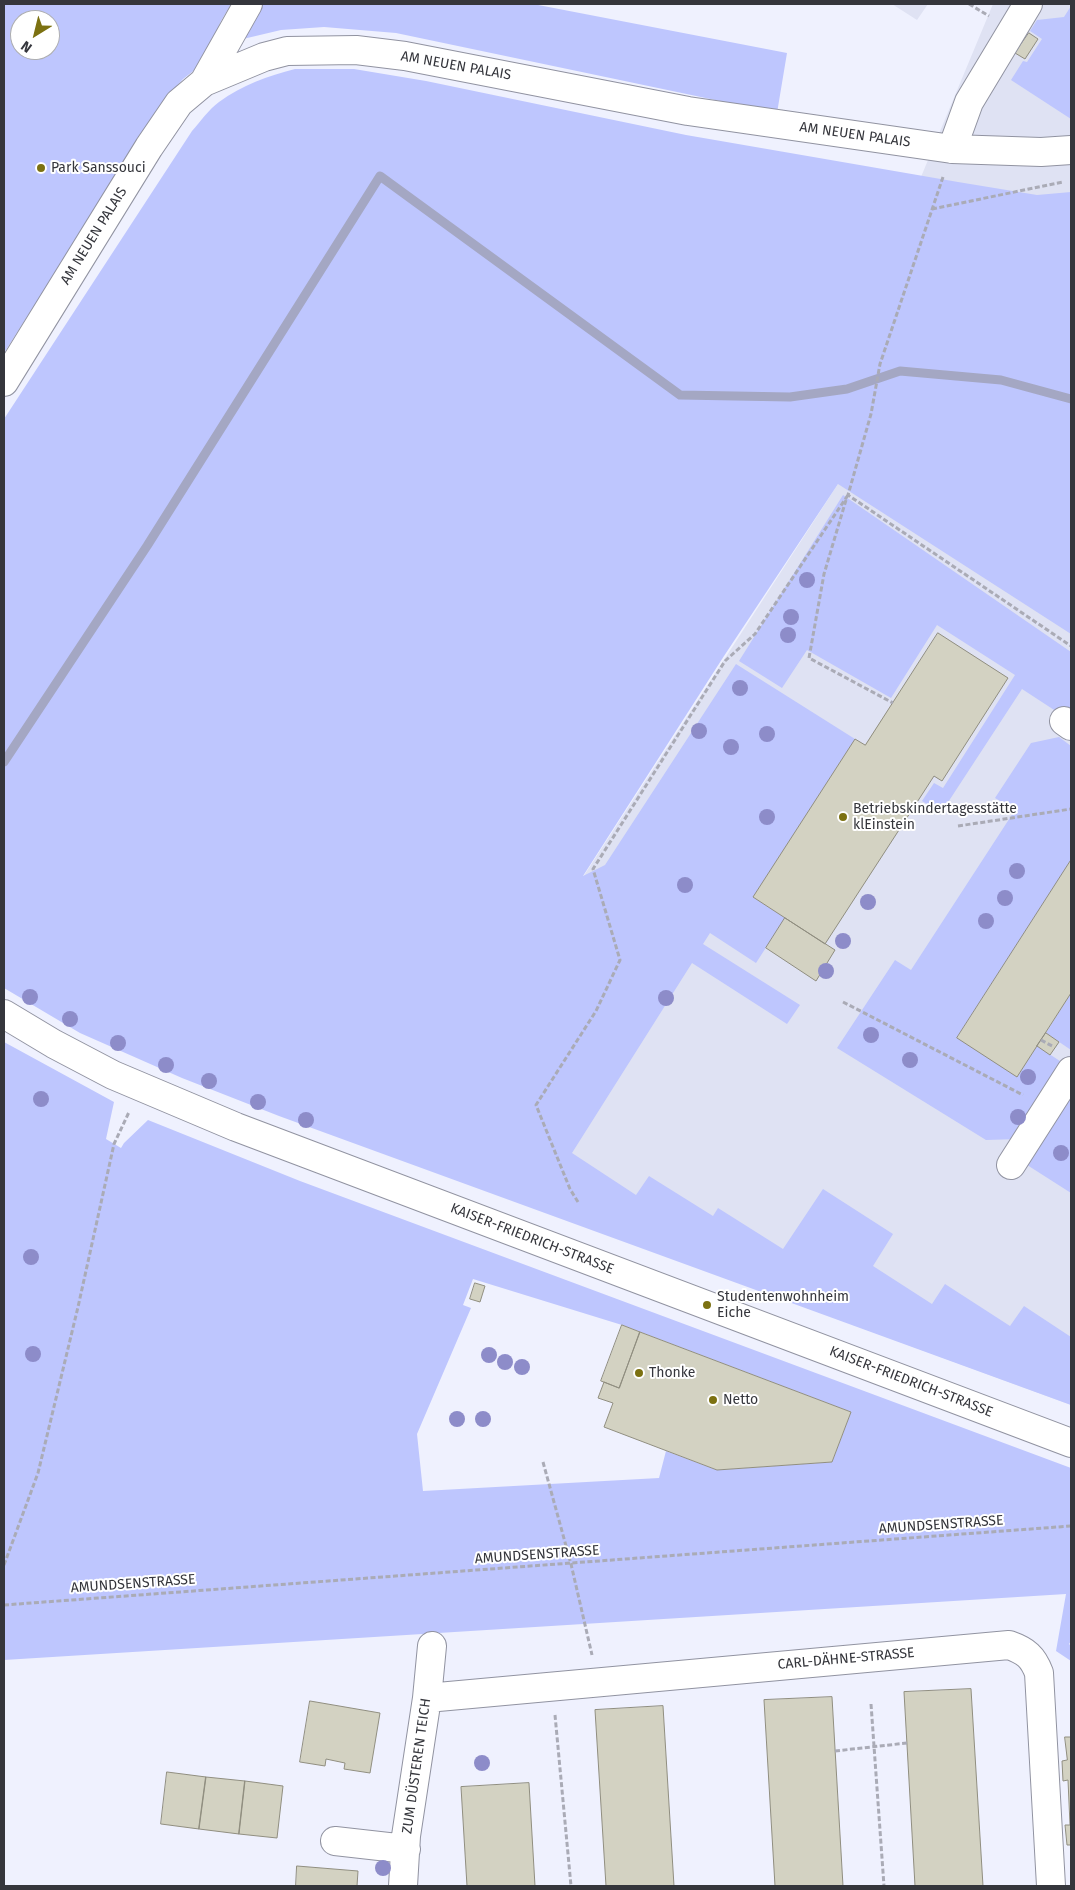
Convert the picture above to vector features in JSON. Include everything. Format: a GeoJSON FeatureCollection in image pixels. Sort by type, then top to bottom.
{"type":"FeatureCollection","features":[{"type":"Feature","properties":{"kind":"street"},"geometry":{"type":"LineString","coordinates":[[204,82],[248,4]]}},
{"type":"Feature","properties":{"kind":"street"},"geometry":{"type":"LineString","coordinates":[[952,149],[969,102],[1028,4]]}},
{"type":"Feature","properties":{"kind":"street","name":"AM NEUEN PALAIS"},"geometry":{"type":"LineString","coordinates":[[4,382],[179,103],[204,82],[264,57],[287,51],[356,50],[404,56],[688,111],[952,149],[1041,152],[1071,150]]}},
{"type":"Feature","properties":{"kind":"street","name":"KAISER-FRIEDRICH-STRASSE"},"geometry":{"type":"LineString","coordinates":[[4,1014],[54,1044],[113,1075],[236,1127],[1071,1443]]}},
{"type":"Feature","properties":{"kind":"street"},"geometry":{"type":"LineString","coordinates":[[1012,1165],[1071,1071]]}},
{"type":"Feature","properties":{"kind":"street","name":"ZUM DÜSTEREN TEICH"},"geometry":{"type":"LineString","coordinates":[[403,1886],[406,1836],[427,1698],[432,1646]]}},
{"type":"Feature","properties":{"kind":"street","name":"CARL-DÄHNE-STRASSE"},"geometry":{"type":"LineString","coordinates":[[427,1698],[995,1646],[1010,1646],[1024,1650],[1034,1660],[1039,1673],[1051,1886]]}},
{"type":"Feature","properties":{"kind":"street"},"geometry":{"type":"LineString","coordinates":[[335,1841],[406,1849]]}},
{"type":"Feature","properties":{"kind":"path"},"geometry":{"type":"LineString","coordinates":[[893,703],[809,658],[824,574],[871,414],[880,364],[952,149]]}},
{"type":"Feature","properties":{"kind":"path"},"geometry":{"type":"LineString","coordinates":[[931,209],[1071,181]]}},
{"type":"Feature","properties":{"kind":"path"},"geometry":{"type":"LineString","coordinates":[[848,495],[1071,646]]}},
{"type":"Feature","properties":{"kind":"path"},"geometry":{"type":"LineString","coordinates":[[578,1202],[570,1189],[536,1105],[596,1011],[620,960],[593,869],[725,661],[755,634],[848,495]]}},
{"type":"Feature","properties":{"kind":"path"},"geometry":{"type":"LineString","coordinates":[[958,826],[1071,809]]}},
{"type":"Feature","properties":{"kind":"path"},"geometry":{"type":"LineString","coordinates":[[842,1002],[1048,1108]]}},
{"type":"Feature","properties":{"kind":"path"},"geometry":{"type":"LineString","coordinates":[[1041,1040],[1055,1048]]}},
{"type":"Feature","properties":{"kind":"path"},"geometry":{"type":"LineString","coordinates":[[4,1565],[38,1473],[78,1307],[114,1144],[130,1110]]}},
{"type":"Feature","properties":{"kind":"path"},"geometry":{"type":"LineString","coordinates":[[543,1462],[571,1564],[598,1682]]}},
{"type":"Feature","properties":{"kind":"path","name":"AMUNDSENSTRASSE"},"geometry":{"type":"LineString","coordinates":[[4,1605],[1071,1526]]}},
{"type":"Feature","properties":{"kind":"path"},"geometry":{"type":"LineString","coordinates":[[552,1686],[571,1886]]}},
{"type":"Feature","properties":{"kind":"path"},"geometry":{"type":"LineString","coordinates":[[871,1704],[884,1886]]}},
{"type":"Feature","properties":{"kind":"path"},"geometry":{"type":"LineString","coordinates":[[835,1751],[907,1743]]}},
{"type":"Feature","properties":{"kind":"shaded area","name":"Park Sanssouci"},"geometry":{"type":"Polygon","coordinates":[[[4,4],[231,4],[201,65],[183,79],[168,96],[4,353],[4,4]]]}},
{"type":"Feature","properties":{"kind":"shaded area"},"geometry":{"type":"Polygon","coordinates":[[[260,4],[533,4],[787,53],[777,113],[396,33],[324,27],[281,30],[243,39],[260,4]]]}},
{"type":"Feature","properties":{"kind":"shaded area"},"geometry":{"type":"Polygon","coordinates":[[[892,4],[928,4],[917,20],[892,4]]]}},
{"type":"Feature","properties":{"kind":"shaded area"},"geometry":{"type":"Polygon","coordinates":[[[993,4],[1071,4],[1071,1405],[530,1206],[687,945],[583,877],[838,484],[861,321],[993,4]]]}},
{"type":"Feature","properties":{"kind":"shaded area"},"geometry":{"type":"Polygon","coordinates":[[[1071,6],[1071,119],[1011,80],[1023,61],[1027,62],[1042,39],[1030,31],[1037,20],[1064,17],[1071,6]]]}},
{"type":"Feature","properties":{"kind":"shaded area"},"geometry":{"type":"Polygon","coordinates":[[[295,69],[354,69],[426,81],[686,135],[958,182],[1037,195],[1071,192],[1071,634],[838,484],[724,656],[583,876],[605,865],[736,664],[855,739],[753,897],[785,918],[756,963],[710,933],[703,944],[800,1005],[787,1024],[692,963],[572,1153],[636,1195],[649,1176],[713,1216],[718,1208],[783,1249],[823,1189],[893,1234],[873,1266],[932,1304],[945,1284],[1010,1326],[1024,1306],[1071,1337],[1071,1405],[279,1116],[182,1078],[80,1033],[4,988],[4,419],[192,131],[212,108],[228,96],[256,82],[295,69]]]}},
{"type":"Feature","properties":{"kind":"shaded area"},"geometry":{"type":"Polygon","coordinates":[[[843,495],[1071,652],[1071,721],[1022,689],[941,813],[922,801],[934,783],[943,788],[1015,675],[937,625],[891,698],[807,650],[782,688],[739,661],[843,495]]]}},
{"type":"Feature","properties":{"kind":"shaded area"},"geometry":{"type":"Polygon","coordinates":[[[1059,737],[1071,746],[1071,860],[957,1037],[1017,1077],[1037,1046],[1066,1065],[1019,1139],[986,1140],[837,1048],[895,960],[911,970],[1015,810],[995,798],[1031,743],[1059,737]]]}},
{"type":"Feature","properties":{"kind":"shaded area"},"geometry":{"type":"Polygon","coordinates":[[[1071,993],[1071,1050],[1046,1033],[1071,993]]]}},
{"type":"Feature","properties":{"kind":"shaded area"},"geometry":{"type":"Polygon","coordinates":[[[4,1042],[114,1102],[106,1139],[121,1148],[148,1120],[300,1181],[1071,1468],[1071,1641],[1069,1644],[1071,1646],[1071,1661],[1056,1651],[1066,1594],[4,1660],[4,1042]],[[473,1279],[463,1305],[471,1308],[417,1434],[423,1491],[659,1478],[666,1451],[717,1470],[832,1462],[851,1412],[622,1325],[473,1279]]]}},
{"type":"Feature","properties":{"kind":"shaded area"},"geometry":{"type":"Polygon","coordinates":[[[1071,1088],[1071,1193],[1024,1163],[1071,1088]]]}},
{"type":"Feature","properties":{"kind":"building"},"geometry":{"type":"Polygon","coordinates":[[[1029,33],[1038,39],[1025,59],[1015,53],[1029,33]]]}},
{"type":"Feature","properties":{"kind":"building"},"geometry":{"type":"Polygon","coordinates":[[[938,633],[1008,678],[942,781],[934,776],[825,944],[753,897],[855,739],[865,745],[938,633]]]}},
{"type":"Feature","properties":{"kind":"building"},"geometry":{"type":"Polygon","coordinates":[[[1071,860],[1071,993],[1017,1077],[957,1038],[1071,860]]]}},
{"type":"Feature","properties":{"kind":"building"},"geometry":{"type":"Polygon","coordinates":[[[785,918],[835,950],[816,981],[766,948],[785,918]]]}},
{"type":"Feature","properties":{"kind":"building"},"geometry":{"type":"Polygon","coordinates":[[[1046,1033],[1059,1042],[1050,1055],[1037,1046],[1046,1033]]]}},
{"type":"Feature","properties":{"kind":"building"},"geometry":{"type":"Polygon","coordinates":[[[475,1283],[485,1286],[480,1302],[470,1299],[475,1283]]]}},
{"type":"Feature","properties":{"kind":"building"},"geometry":{"type":"Polygon","coordinates":[[[622,1325],[640,1332],[619,1388],[601,1381],[622,1325]]]}},
{"type":"Feature","properties":{"kind":"building","name":"Netto"},"geometry":{"type":"Polygon","coordinates":[[[640,1332],[851,1412],[832,1462],[717,1470],[604,1427],[613,1403],[598,1398],[604,1382],[619,1388],[640,1332]]]}},
{"type":"Feature","properties":{"kind":"building"},"geometry":{"type":"Polygon","coordinates":[[[971,1689],[983,1886],[915,1886],[904,1692],[971,1689]]]}},
{"type":"Feature","properties":{"kind":"building"},"geometry":{"type":"Polygon","coordinates":[[[832,1697],[843,1886],[775,1886],[764,1700],[832,1697]]]}},
{"type":"Feature","properties":{"kind":"building"},"geometry":{"type":"Polygon","coordinates":[[[310,1701],[380,1713],[370,1773],[344,1769],[345,1763],[326,1759],[325,1766],[300,1762],[310,1701]]]}},
{"type":"Feature","properties":{"kind":"building"},"geometry":{"type":"Polygon","coordinates":[[[663,1706],[674,1886],[606,1886],[595,1710],[663,1706]]]}},
{"type":"Feature","properties":{"kind":"building"},"geometry":{"type":"Polygon","coordinates":[[[1065,1737],[1071,1737],[1071,1845],[1067,1845],[1065,1825],[1070,1825],[1068,1780],[1063,1781],[1062,1761],[1067,1760],[1065,1737]]]}},
{"type":"Feature","properties":{"kind":"building"},"geometry":{"type":"Polygon","coordinates":[[[167,1772],[206,1777],[199,1829],[161,1824],[167,1772]]]}},
{"type":"Feature","properties":{"kind":"building"},"geometry":{"type":"Polygon","coordinates":[[[206,1777],[245,1781],[239,1834],[199,1829],[206,1777]]]}},
{"type":"Feature","properties":{"kind":"building"},"geometry":{"type":"Polygon","coordinates":[[[245,1781],[283,1786],[277,1838],[239,1834],[245,1781]]]}},
{"type":"Feature","properties":{"kind":"building"},"geometry":{"type":"Polygon","coordinates":[[[529,1783],[535,1886],[467,1886],[461,1787],[529,1783]]]}},
{"type":"Feature","properties":{"kind":"building"},"geometry":{"type":"Polygon","coordinates":[[[297,1866],[358,1871],[357,1886],[296,1886],[297,1866]]]}},
{"type":"Feature","properties":{"kind":"waterway"},"geometry":{"type":"LineString","coordinates":[[4,762],[147,546],[380,176],[680,395],[790,397],[847,389],[900,371],[1001,380],[1071,399]]}},
{"type":"Feature","properties":{"kind":"place","name":"Park Sanssouci"},"geometry":{"type":"Point","coordinates":[41,168]}},
{"type":"Feature","properties":{"kind":"place","name":"Betriebskindertagesstätte klEinstein"},"geometry":{"type":"Point","coordinates":[843,817]}},
{"type":"Feature","properties":{"kind":"place","name":"Studentenwohnheim Eiche"},"geometry":{"type":"Point","coordinates":[707,1305]}},
{"type":"Feature","properties":{"kind":"place","name":"Thonke"},"geometry":{"type":"Point","coordinates":[639,1373]}},
{"type":"Feature","properties":{"kind":"place","name":"Netto"},"geometry":{"type":"Point","coordinates":[713,1400]}}]}
